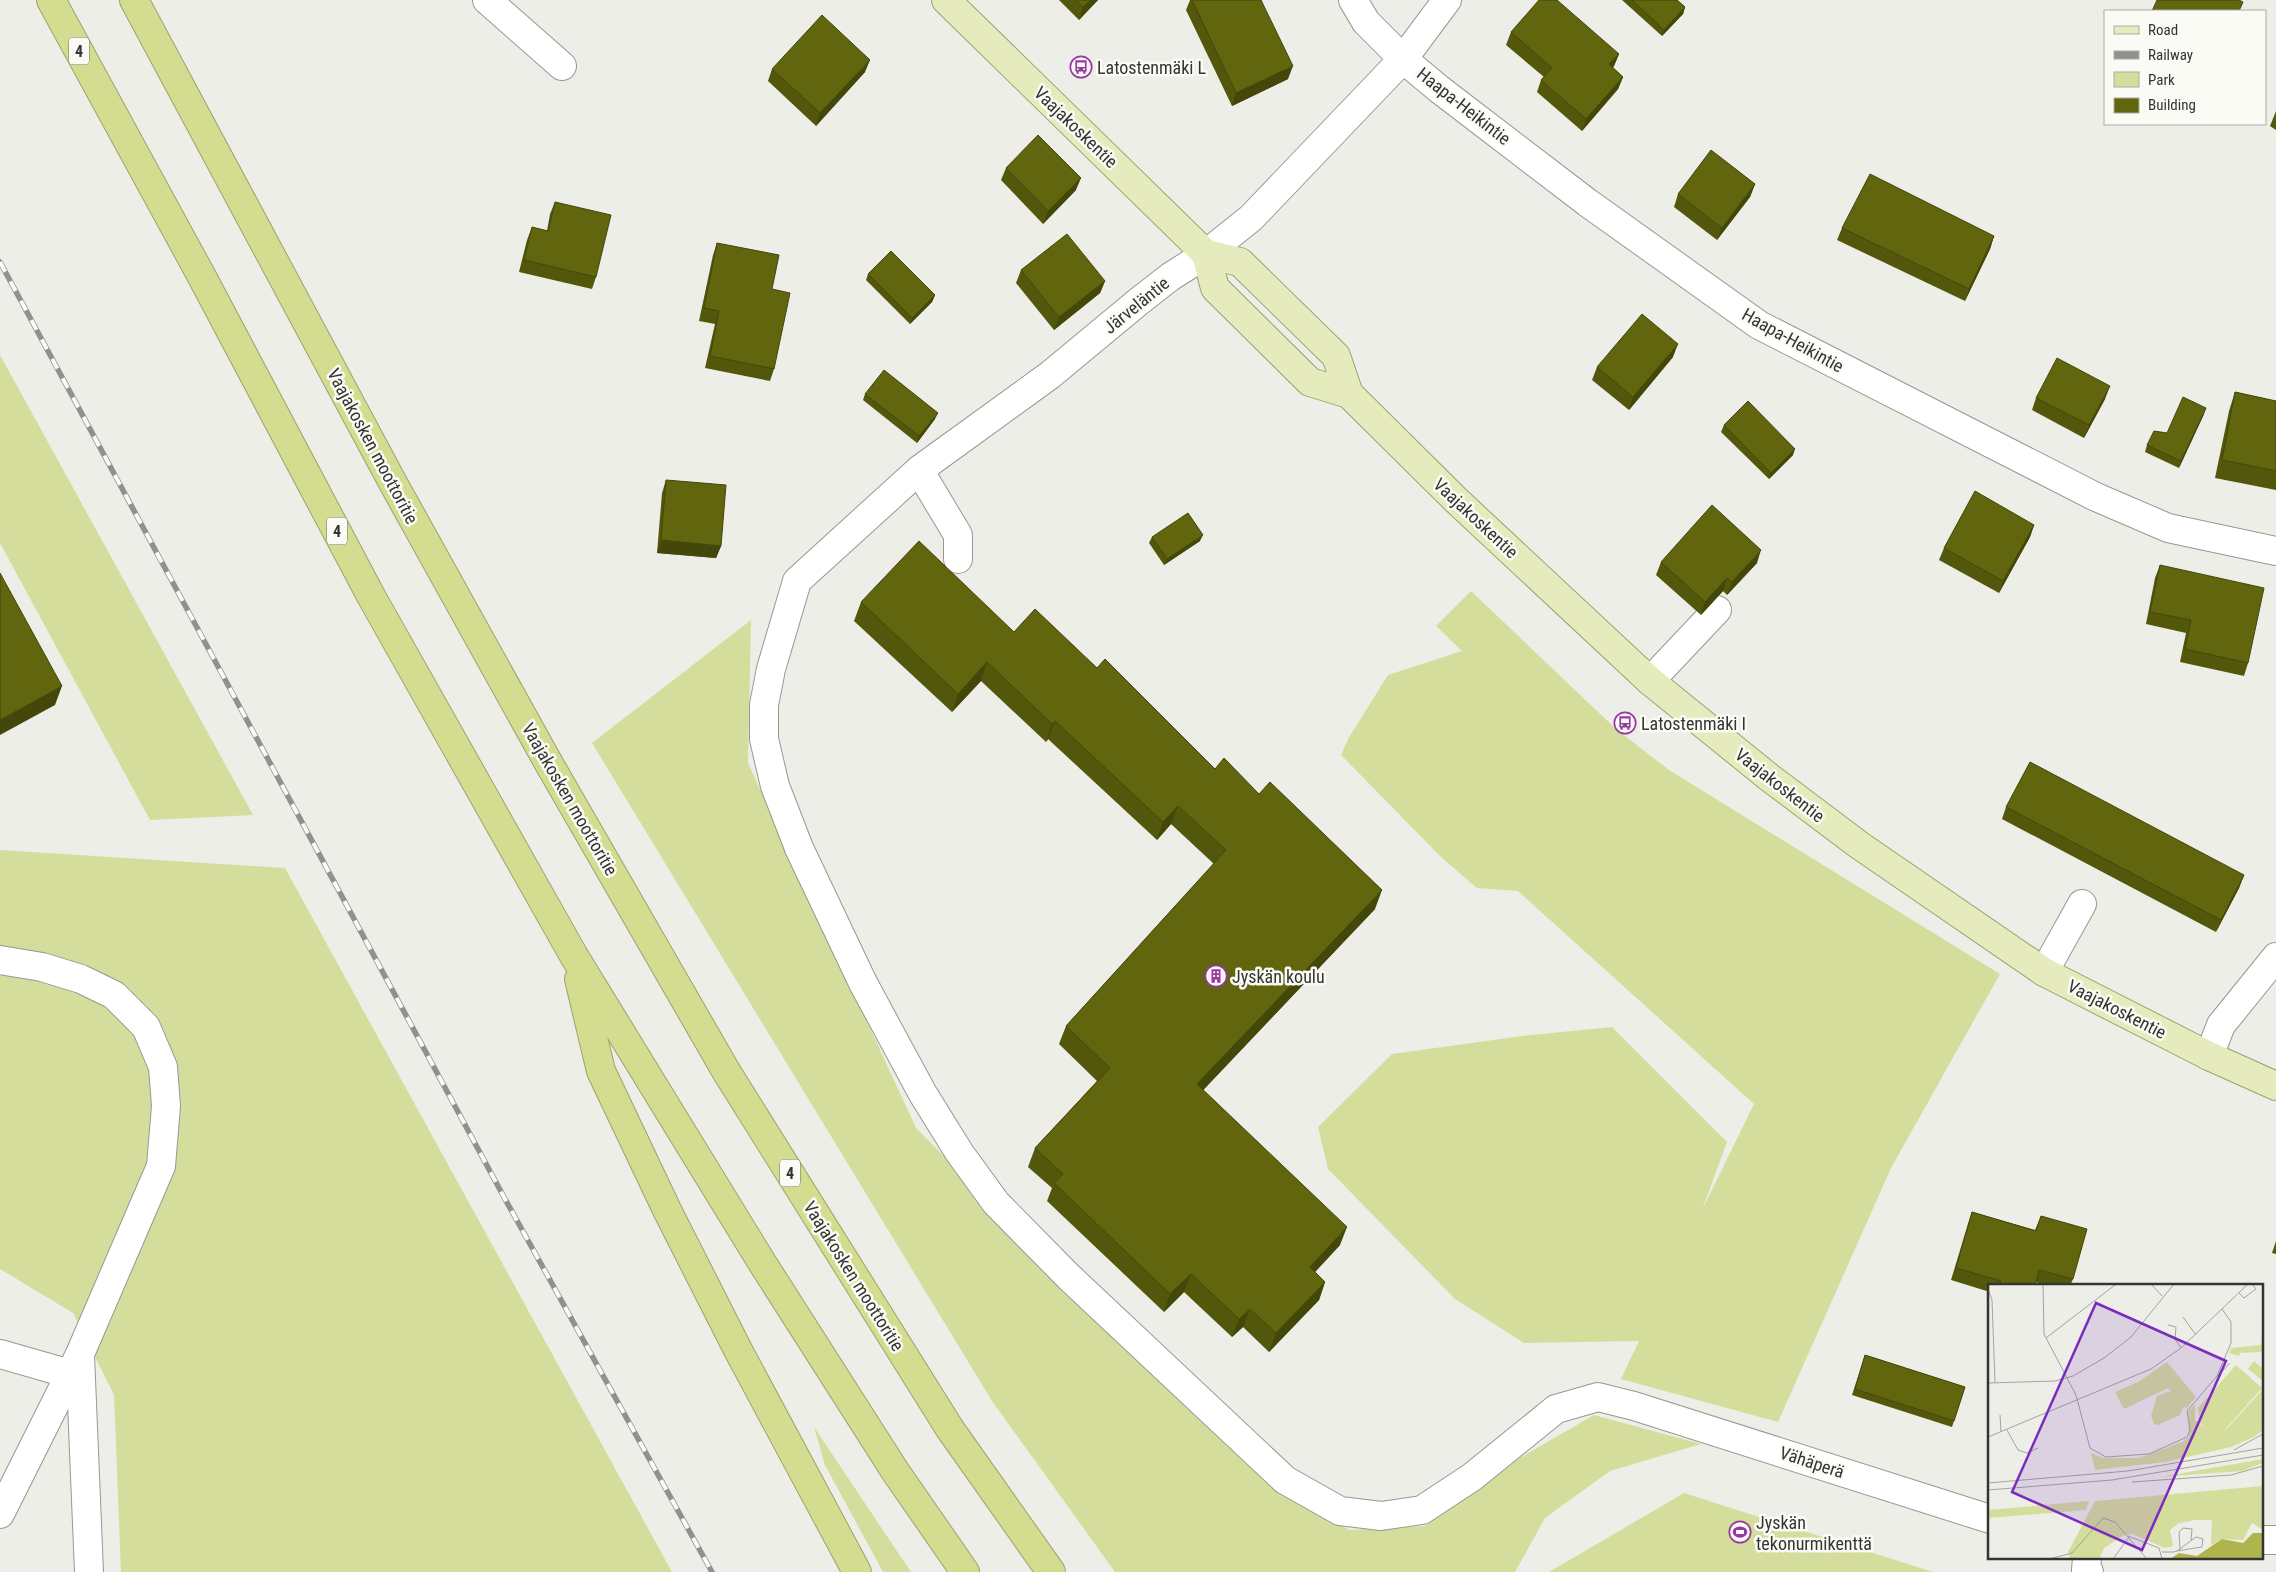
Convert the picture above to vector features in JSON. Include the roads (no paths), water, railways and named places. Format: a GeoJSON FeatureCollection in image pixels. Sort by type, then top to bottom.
{"type":"FeatureCollection","features":[{"type":"Feature","properties":{"kind":"highway","name":"4"},"geometry":{"type":"LineString","coordinates":[[51,0],[201,275],[372,596],[574,956],[760,1261],[895,1471],[965,1572]]}},
{"type":"Feature","properties":{"kind":"highway","name":"Vaajakosken moottoritie"},"geometry":{"type":"LineString","coordinates":[[134,0],[393,483],[558,779],[726,1071],[950,1429],[1052,1572]]}},
{"type":"Feature","properties":{"kind":"highway"},"geometry":{"type":"LineString","coordinates":[[574,956],[601,1071],[667,1210],[738,1350],[857,1572]]}},
{"type":"Feature","properties":{"kind":"main road","name":"Vaajakoskentie"},"geometry":{"type":"LineString","coordinates":[[946,0],[1206,254],[1215,288],[1310,382],[1349,394]]}},
{"type":"Feature","properties":{"kind":"main road","name":"Vaajakoskentie"},"geometry":{"type":"LineString","coordinates":[[1206,254],[1240,262],[1336,356],[1349,394],[1456,500],[1650,681],[1770,778],[1859,845],[2044,972],[2209,1056],[2276,1086]]}},
{"type":"Feature","properties":{"kind":"street"},"geometry":{"type":"LineString","coordinates":[[487,0],[562,66]]}},
{"type":"Feature","properties":{"kind":"street","name":"Haapa-Heikintie"},"geometry":{"type":"LineString","coordinates":[[1353,0],[1366,22],[1403,58],[1588,202],[1759,325],[2104,501],[2168,528],[2276,550]]}},
{"type":"Feature","properties":{"kind":"street","name":"Järveläntie"},"geometry":{"type":"LineString","coordinates":[[797,581],[919,470],[1050,375],[1170,277],[1206,254],[1250,218],[1403,58],[1447,0]]}},
{"type":"Feature","properties":{"kind":"street"},"geometry":{"type":"LineString","coordinates":[[919,470],[958,535],[958,559]]}},
{"type":"Feature","properties":{"kind":"street","name":"Vähäperä"},"geometry":{"type":"LineString","coordinates":[[797,581],[771,669],[764,704],[764,739],[775,786],[799,848],[863,984],[958,1152],[996,1203],[1069,1277],[1284,1480],[1340,1511],[1381,1516],[1422,1510],[1472,1478],[1556,1409],[1598,1397],[1634,1406],[1988,1518]]}},
{"type":"Feature","properties":{"kind":"street"},"geometry":{"type":"LineString","coordinates":[[1650,681],[1717,610]]}},
{"type":"Feature","properties":{"kind":"street"},"geometry":{"type":"LineString","coordinates":[[2044,972],[2082,904]]}},
{"type":"Feature","properties":{"kind":"street"},"geometry":{"type":"LineString","coordinates":[[2209,1056],[2221,1025],[2276,957]]}},
{"type":"Feature","properties":{"kind":"street"},"geometry":{"type":"LineString","coordinates":[[0,960],[42,967],[81,979],[114,995],[146,1026],[164,1067],[166,1106],[161,1166],[75,1364],[0,1514]]}},
{"type":"Feature","properties":{"kind":"street"},"geometry":{"type":"LineString","coordinates":[[0,1354],[75,1364]]}},
{"type":"Feature","properties":{"kind":"street"},"geometry":{"type":"LineString","coordinates":[[75,1364],[89,1572]]}},
{"type":"Feature","properties":{"kind":"street"},"geometry":{"type":"LineString","coordinates":[[2087,1560],[2086,1570],[2089,1572]]}},
{"type":"Feature","properties":{"kind":"railway"},"geometry":{"type":"LineString","coordinates":[[0,262],[505,1199],[712,1572]]}},
{"type":"Feature","properties":{"kind":"place","name":"Latostenmäki L"},"geometry":{"type":"Point","coordinates":[1081,67]}},
{"type":"Feature","properties":{"kind":"place","name":"Latostenmäki I"},"geometry":{"type":"Point","coordinates":[1625,723]}},
{"type":"Feature","properties":{"kind":"place","name":"Jyskän koulu"},"geometry":{"type":"Point","coordinates":[1216,976]}},
{"type":"Feature","properties":{"kind":"place","name":"Jyskän tekonurmikenttä"},"geometry":{"type":"Point","coordinates":[1740,1532]}}]}
